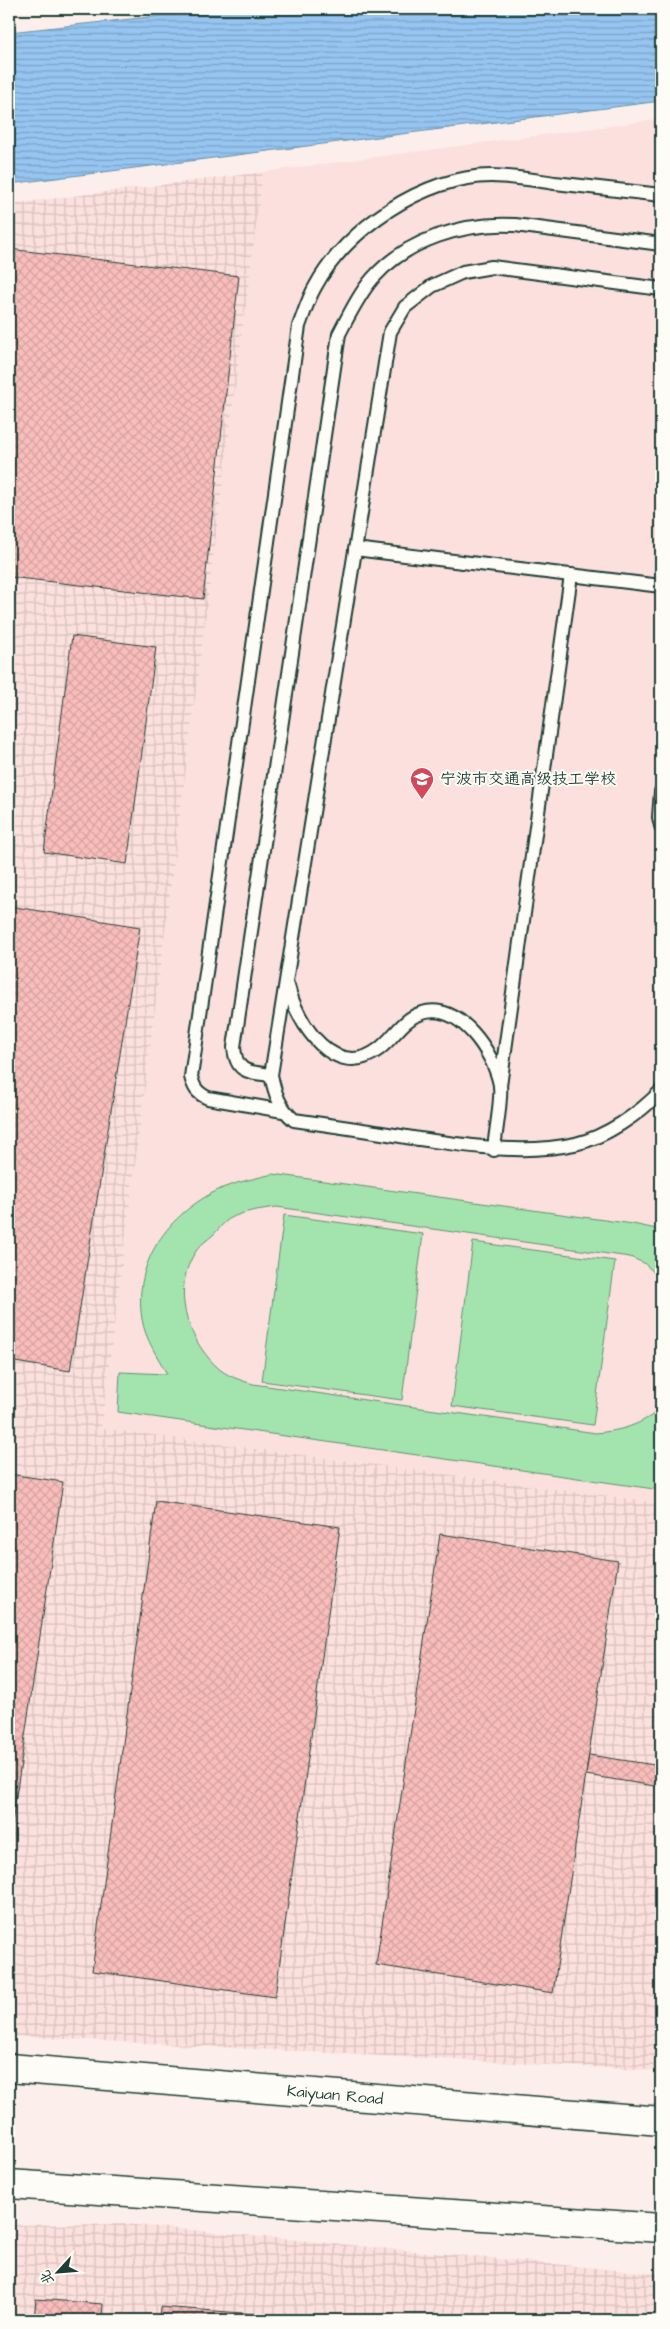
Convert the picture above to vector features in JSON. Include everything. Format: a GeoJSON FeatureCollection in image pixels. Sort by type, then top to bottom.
{"type":"FeatureCollection","features":[{"type":"Feature","properties":{"kind":"main road","name":"Kaiyuan Road"},"geometry":{"type":"LineString","coordinates":[[9,2068],[661,2121]]}},
{"type":"Feature","properties":{"kind":"main road"},"geometry":{"type":"LineString","coordinates":[[9,2184],[661,2228]]}},
{"type":"Feature","properties":{"kind":"lane"},"geometry":{"type":"LineString","coordinates":[[283,1111],[208,1098],[193,1088],[191,1077],[299,326],[315,287],[334,258],[360,231],[384,212],[433,188],[461,180],[490,176],[661,195]]}},
{"type":"Feature","properties":{"kind":"lane"},"geometry":{"type":"LineString","coordinates":[[271,1075],[247,1072],[240,1067],[235,1059],[234,1047],[339,334],[373,278],[400,255],[458,228],[493,224],[516,225],[661,244]]}},
{"type":"Feature","properties":{"kind":"lane"},"geometry":{"type":"LineString","coordinates":[[661,289],[492,267],[463,272],[432,286],[405,307],[390,332],[271,1075],[274,1094],[283,1111],[294,1120],[494,1150],[576,1144],[603,1133],[626,1120],[652,1101],[661,1090]]}},
{"type":"Feature","properties":{"kind":"lane"},"geometry":{"type":"LineString","coordinates":[[355,549],[661,586]]}},
{"type":"Feature","properties":{"kind":"lane"},"geometry":{"type":"LineString","coordinates":[[494,1150],[500,1086],[571,575]]}},
{"type":"Feature","properties":{"kind":"lane"},"geometry":{"type":"LineString","coordinates":[[661,792],[659,817],[661,826]]}},
{"type":"Feature","properties":{"kind":"lane"},"geometry":{"type":"LineString","coordinates":[[286,978],[293,1005],[301,1020],[317,1042],[332,1053],[348,1059],[364,1057],[379,1049],[410,1018],[428,1011],[440,1011],[461,1021],[487,1051],[500,1086]]}},
{"type":"Feature","properties":{"kind":"shaded area","name":"宁波市交通高级技工学校"},"geometry":{"type":"Polygon","coordinates":[[[661,119],[661,1503],[101,1428],[263,172],[661,119]]]}},
{"type":"Feature","properties":{"kind":"shaded area"},"geometry":{"type":"Polygon","coordinates":[[[263,172],[101,1428],[661,1503],[661,2071],[9,2036],[9,204],[263,172]]]}},
{"type":"Feature","properties":{"kind":"shaded area"},"geometry":{"type":"Polygon","coordinates":[[[125,2224],[661,2274],[661,2320],[9,2320],[9,2225],[125,2224]]]}},
{"type":"Feature","properties":{"kind":"green space"},"geometry":{"type":"Polygon","coordinates":[[[273,1174],[633,1224],[661,1230],[661,1279],[644,1263],[630,1257],[277,1207],[246,1212],[229,1219],[196,1251],[188,1265],[184,1280],[183,1296],[190,1327],[206,1354],[224,1372],[253,1384],[596,1433],[630,1426],[645,1420],[661,1409],[661,1490],[118,1412],[120,1372],[167,1374],[152,1348],[142,1319],[141,1297],[143,1276],[150,1257],[160,1239],[189,1208],[206,1197],[225,1187],[273,1174]]]}},
{"type":"Feature","properties":{"kind":"green space"},"geometry":{"type":"Polygon","coordinates":[[[284,1215],[423,1234],[402,1400],[262,1381],[284,1215]]]}},
{"type":"Feature","properties":{"kind":"green space"},"geometry":{"type":"Polygon","coordinates":[[[473,1242],[615,1261],[593,1425],[452,1406],[473,1242]]]}},
{"type":"Feature","properties":{"kind":"water"},"geometry":{"type":"Polygon","coordinates":[[[225,9],[661,9],[661,101],[9,184],[9,32],[225,9]]]}},
{"type":"Feature","properties":{"kind":"building"},"geometry":{"type":"Polygon","coordinates":[[[9,249],[239,276],[203,599],[9,577],[9,249]]]}},
{"type":"Feature","properties":{"kind":"building"},"geometry":{"type":"Polygon","coordinates":[[[72,636],[156,647],[127,864],[44,852],[72,636]]]}},
{"type":"Feature","properties":{"kind":"building"},"geometry":{"type":"Polygon","coordinates":[[[9,906],[140,927],[70,1371],[9,1361],[9,906]]]}},
{"type":"Feature","properties":{"kind":"building"},"geometry":{"type":"Polygon","coordinates":[[[9,1474],[63,1482],[9,1843],[9,1474]]]}},
{"type":"Feature","properties":{"kind":"building"},"geometry":{"type":"Polygon","coordinates":[[[156,1501],[340,1527],[275,1997],[92,1971],[156,1501]]]}},
{"type":"Feature","properties":{"kind":"building"},"geometry":{"type":"Polygon","coordinates":[[[440,1534],[618,1561],[553,1993],[376,1965],[440,1534]]]}},
{"type":"Feature","properties":{"kind":"building"},"geometry":{"type":"Polygon","coordinates":[[[589,1755],[661,1766],[661,1787],[586,1775],[589,1755]]]}},
{"type":"Feature","properties":{"kind":"building"},"geometry":{"type":"Polygon","coordinates":[[[36,2299],[103,2304],[102,2320],[34,2320],[36,2299]]]}},
{"type":"Feature","properties":{"kind":"building"},"geometry":{"type":"Polygon","coordinates":[[[160,2307],[338,2320],[159,2320],[160,2307]]]}},
{"type":"Feature","properties":{"kind":"place","name":"宁波市交通高级技工学校"},"geometry":{"type":"Point","coordinates":[422,800]}}]}
